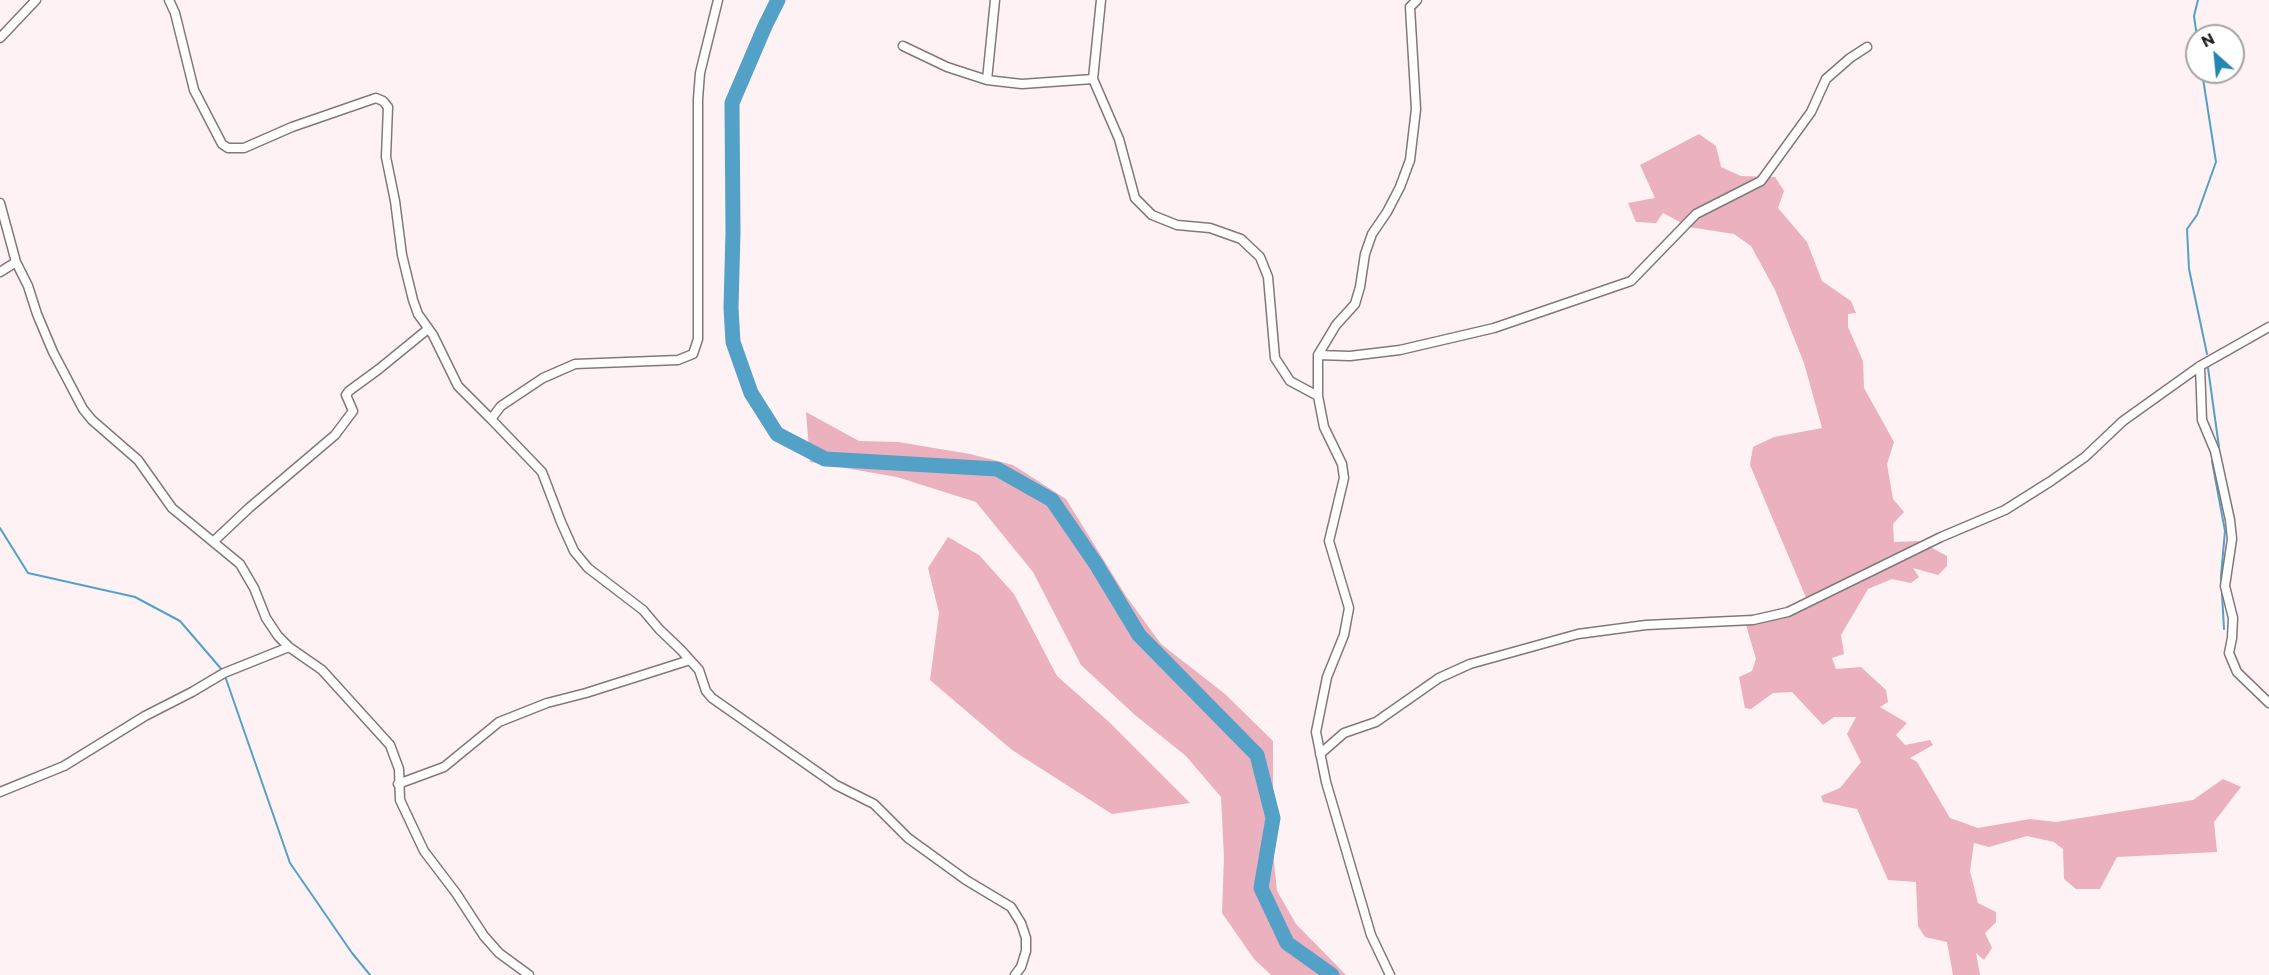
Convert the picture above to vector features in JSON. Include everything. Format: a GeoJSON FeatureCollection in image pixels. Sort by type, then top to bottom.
{"type":"FeatureCollection","features":[{"type":"Feature","properties":{"kind":"street"},"geometry":{"type":"LineString","coordinates":[[0,39],[36,0]]}},
{"type":"Feature","properties":{"kind":"street"},"geometry":{"type":"LineString","coordinates":[[169,0],[175,13],[194,90],[222,144],[228,148],[244,148],[292,127],[376,98],[383,101],[388,107],[386,157],[395,201],[397,226],[418,314],[458,386],[542,472],[574,551],[588,568],[643,610],[690,660],[699,670],[706,692],[712,698],[836,785],[874,804],[908,838],[966,880],[1011,907],[1021,923],[1026,938],[1026,951],[1021,967],[1015,975]]}},
{"type":"Feature","properties":{"kind":"street"},"geometry":{"type":"LineString","coordinates":[[491,419],[501,406],[543,378],[575,364],[678,360],[693,354],[698,339],[698,99],[700,74],[718,0]]}},
{"type":"Feature","properties":{"kind":"street"},"geometry":{"type":"LineString","coordinates":[[987,80],[995,0]]}},
{"type":"Feature","properties":{"kind":"street"},"geometry":{"type":"LineString","coordinates":[[1101,0],[1093,79],[1119,139],[1135,198],[1152,215],[1177,225],[1210,228],[1241,239],[1260,257],[1268,277],[1275,358],[1290,381],[1318,396]]}},
{"type":"Feature","properties":{"kind":"street"},"geometry":{"type":"LineString","coordinates":[[1390,975],[1371,935],[1320,754],[1316,732],[1327,677],[1344,635],[1349,608],[1329,541],[1344,478],[1342,464],[1324,427],[1318,396],[1318,355],[1336,325],[1355,304],[1365,254],[1372,234],[1396,195],[1410,160],[1416,109],[1410,8],[1417,0]]}},
{"type":"Feature","properties":{"kind":"street"},"geometry":{"type":"LineString","coordinates":[[903,46],[947,67],[987,80],[1022,84],[1093,79]]}},
{"type":"Feature","properties":{"kind":"street"},"geometry":{"type":"LineString","coordinates":[[1318,355],[1350,356],[1400,350],[1494,328],[1632,281],[1696,214],[1761,181],[1811,112],[1826,79],[1867,47]]}},
{"type":"Feature","properties":{"kind":"street"},"geometry":{"type":"LineString","coordinates":[[0,203],[16,262],[53,352],[83,409],[92,420],[138,460],[172,508],[240,564],[248,576],[266,618],[289,647],[322,670],[390,745],[399,770],[400,800],[424,850],[484,936],[499,953],[529,975]]}},
{"type":"Feature","properties":{"kind":"street"},"geometry":{"type":"LineString","coordinates":[[0,272],[16,262]]}},
{"type":"Feature","properties":{"kind":"street"},"geometry":{"type":"LineString","coordinates":[[1320,754],[1344,733],[1376,722],[1439,678],[1470,664],[1578,634],[1646,625],[1753,620],[1788,612],[1941,537],[2005,510],[2085,457],[2123,421],[2200,366],[2269,327]]}},
{"type":"Feature","properties":{"kind":"street"},"geometry":{"type":"LineString","coordinates":[[214,541],[335,435],[352,411],[346,395],[349,391],[428,329]]}},
{"type":"Feature","properties":{"kind":"street"},"geometry":{"type":"LineString","coordinates":[[2200,366],[2202,420],[2215,451],[2231,529],[2230,559],[2225,586],[2233,618],[2229,654],[2237,672],[2269,703]]}},
{"type":"Feature","properties":{"kind":"street"},"geometry":{"type":"LineString","coordinates":[[0,792],[64,766],[145,716],[224,673],[289,647]]}},
{"type":"Feature","properties":{"kind":"street"},"geometry":{"type":"LineString","coordinates":[[398,784],[444,766],[499,722],[547,703],[690,660]]}},
{"type":"Feature","properties":{"kind":"shaded area"},"geometry":{"type":"Polygon","coordinates":[[[1699,134],[1716,146],[1721,167],[1741,176],[1775,177],[1784,191],[1778,208],[1807,242],[1822,281],[1851,301],[1856,313],[1848,314],[1848,327],[1863,361],[1864,388],[1894,442],[1887,464],[1893,499],[1904,512],[1893,524],[1894,542],[1919,541],[1947,556],[1947,566],[1938,575],[1913,568],[1919,577],[1911,583],[1892,579],[1868,589],[1841,635],[1844,654],[1832,658],[1836,669],[1861,667],[1886,690],[1888,702],[1880,707],[1907,723],[1896,735],[1905,745],[1930,740],[1933,745],[1910,758],[1917,762],[1950,818],[1978,828],[2030,819],[2056,822],[2193,800],[2223,779],[2241,787],[2214,822],[2217,852],[2117,857],[2100,889],[2076,889],[2064,879],[2063,849],[2054,842],[2027,836],[1989,847],[1974,843],[1970,871],[1978,903],[1996,912],[1996,922],[1985,933],[1992,948],[1984,960],[1976,953],[1980,975],[1953,975],[1947,942],[1925,937],[1918,926],[1916,882],[1888,880],[1857,809],[1823,802],[1821,796],[1840,788],[1861,762],[1847,734],[1856,717],[1834,717],[1823,725],[1792,692],[1773,693],[1751,709],[1745,708],[1739,677],[1752,671],[1756,659],[1746,625],[1810,607],[1750,465],[1753,447],[1774,437],[1822,428],[1804,363],[1775,290],[1751,246],[1734,234],[1689,227],[1663,213],[1656,223],[1636,222],[1628,203],[1655,198],[1640,165],[1699,134]]]}},
{"type":"Feature","properties":{"kind":"shaded area"},"geometry":{"type":"Polygon","coordinates":[[[806,412],[859,441],[898,442],[970,454],[1013,465],[1066,499],[1126,596],[1161,644],[1225,694],[1273,741],[1273,853],[1277,891],[1296,924],[1346,975],[1271,975],[1254,959],[1222,913],[1224,857],[1221,797],[1186,756],[1135,715],[1081,665],[1033,572],[976,502],[897,477],[810,462],[806,412]]]}},
{"type":"Feature","properties":{"kind":"shaded area"},"geometry":{"type":"Polygon","coordinates":[[[948,537],[979,555],[1014,594],[1057,676],[1108,721],[1190,803],[1112,814],[1012,750],[930,680],[939,613],[928,568],[948,537]]]}},
{"type":"Feature","properties":{"kind":"waterway"},"geometry":{"type":"LineString","coordinates":[[778,0],[732,103],[731,308],[733,342],[751,393],[777,434],[825,459],[997,469],[1052,500],[1096,564],[1139,635],[1257,755],[1273,818],[1261,888],[1287,943],[1332,975]]}},
{"type":"Feature","properties":{"kind":"waterway"},"geometry":{"type":"LineString","coordinates":[[2195,24],[2194,16],[2198,0]]}},
{"type":"Feature","properties":{"kind":"waterway"},"geometry":{"type":"LineString","coordinates":[[2204,84],[2216,162],[2197,215],[2187,229],[2189,269],[2207,354]]}},
{"type":"Feature","properties":{"kind":"waterway"},"geometry":{"type":"LineString","coordinates":[[2208,368],[2219,447]]}},
{"type":"Feature","properties":{"kind":"waterway"},"geometry":{"type":"LineString","coordinates":[[2212,461],[2225,531],[2221,576],[2224,629]]}},
{"type":"Feature","properties":{"kind":"waterway"},"geometry":{"type":"LineString","coordinates":[[0,528],[28,573],[135,597],[180,621],[223,671]]}},
{"type":"Feature","properties":{"kind":"waterway"},"geometry":{"type":"LineString","coordinates":[[225,676],[290,863],[352,953],[370,975]]}}]}
